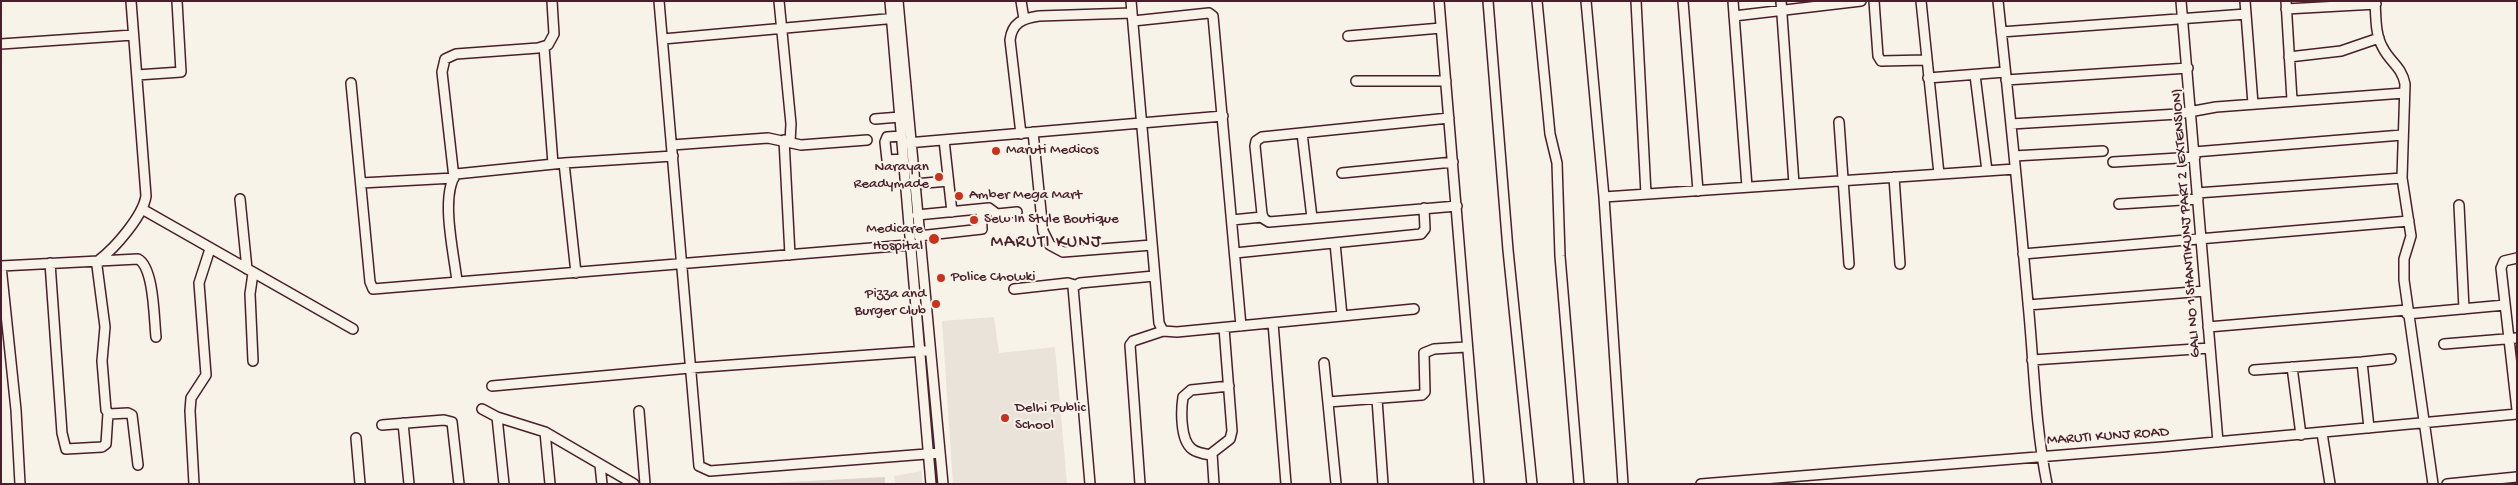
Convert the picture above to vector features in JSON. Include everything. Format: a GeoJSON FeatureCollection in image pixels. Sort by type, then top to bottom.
{"type":"FeatureCollection","features":[{"type":"Feature","properties":{"kind":"street"},"geometry":{"type":"LineString","coordinates":[[50,263],[62,433],[66,449],[104,446],[107,442],[108,413],[103,378],[105,327],[97,266],[98,260],[112,249],[142,209],[146,196],[131,1]]}},
{"type":"Feature","properties":{"kind":"street"},"geometry":{"type":"LineString","coordinates":[[137,75],[181,72],[177,1]]}},
{"type":"Feature","properties":{"kind":"street"},"geometry":{"type":"LineString","coordinates":[[454,178],[442,72],[444,59],[456,54],[544,47],[550,42],[554,34],[552,1]]}},
{"type":"Feature","properties":{"kind":"street"},"geometry":{"type":"LineString","coordinates":[[659,1],[698,462],[701,468],[706,471],[939,453]]}},
{"type":"Feature","properties":{"kind":"street"},"geometry":{"type":"LineString","coordinates":[[779,1],[792,129],[787,141],[790,255]]}},
{"type":"Feature","properties":{"kind":"street"},"geometry":{"type":"LineString","coordinates":[[890,1],[896,18],[905,140],[903,159],[931,484]]}},
{"type":"Feature","properties":{"kind":"street"},"geometry":{"type":"LineString","coordinates":[[898,1],[896,18],[900,117],[915,184],[943,484]]}},
{"type":"Feature","properties":{"kind":"street"},"geometry":{"type":"LineString","coordinates":[[1021,1],[1024,18]]}},
{"type":"Feature","properties":{"kind":"street"},"geometry":{"type":"LineString","coordinates":[[1131,1],[1154,276],[1159,323],[1163,331]]}},
{"type":"Feature","properties":{"kind":"street"},"geometry":{"type":"LineString","coordinates":[[1439,1],[1457,206],[1466,347],[1479,484]]}},
{"type":"Feature","properties":{"kind":"street"},"geometry":{"type":"LineString","coordinates":[[1488,1],[1508,250],[1532,484]]}},
{"type":"Feature","properties":{"kind":"street"},"geometry":{"type":"LineString","coordinates":[[1537,1],[1550,134],[1557,163],[1560,256],[1579,484]]}},
{"type":"Feature","properties":{"kind":"street"},"geometry":{"type":"LineString","coordinates":[[1586,1],[1604,197],[1623,484]]}},
{"type":"Feature","properties":{"kind":"street"},"geometry":{"type":"LineString","coordinates":[[1636,1],[1646,194]]}},
{"type":"Feature","properties":{"kind":"street"},"geometry":{"type":"LineString","coordinates":[[1682,1],[1698,191]]}},
{"type":"Feature","properties":{"kind":"street"},"geometry":{"type":"LineString","coordinates":[[1733,1],[1747,188]]}},
{"type":"Feature","properties":{"kind":"street"},"geometry":{"type":"LineString","coordinates":[[1781,1],[1794,184]]}},
{"type":"Feature","properties":{"kind":"street"},"geometry":{"type":"LineString","coordinates":[[1734,16],[1861,1]]}},
{"type":"Feature","properties":{"kind":"street"},"geometry":{"type":"LineString","coordinates":[[1874,1],[1878,56],[1881,61],[1926,60]]}},
{"type":"Feature","properties":{"kind":"street"},"geometry":{"type":"LineString","coordinates":[[1921,1],[1928,78],[1936,129],[1939,174]]}},
{"type":"Feature","properties":{"kind":"street"},"geometry":{"type":"LineString","coordinates":[[1998,1],[2028,305],[2040,456],[2047,484]]}},
{"type":"Feature","properties":{"kind":"street","name":"GALI NO 1 SHANTIKUNJ PART 2 (EXTENSION)"},"geometry":{"type":"LineString","coordinates":[[2182,1],[2218,442]]}},
{"type":"Feature","properties":{"kind":"street"},"geometry":{"type":"LineString","coordinates":[[2245,1],[2253,104]]}},
{"type":"Feature","properties":{"kind":"street"},"geometry":{"type":"LineString","coordinates":[[2292,100],[2286,5],[2375,3],[2383,49],[2401,70],[2405,84],[2402,178],[2410,241],[2403,264],[2407,312],[2433,484]]}},
{"type":"Feature","properties":{"kind":"street"},"geometry":{"type":"LineString","coordinates":[[1021,134],[1010,40],[1015,26],[1024,18],[1059,14],[1133,17],[1212,15],[1223,116],[1241,326]]}},
{"type":"Feature","properties":{"kind":"street"},"geometry":{"type":"LineString","coordinates":[[2001,32],[2246,14]]}},
{"type":"Feature","properties":{"kind":"street"},"geometry":{"type":"LineString","coordinates":[[663,39],[896,18]]}},
{"type":"Feature","properties":{"kind":"street"},"geometry":{"type":"LineString","coordinates":[[1348,36],[1441,28]]}},
{"type":"Feature","properties":{"kind":"street"},"geometry":{"type":"LineString","coordinates":[[1,44],[133,35]]}},
{"type":"Feature","properties":{"kind":"street"},"geometry":{"type":"LineString","coordinates":[[2289,57],[2341,51],[2380,38]]}},
{"type":"Feature","properties":{"kind":"street"},"geometry":{"type":"LineString","coordinates":[[544,47],[553,164]]}},
{"type":"Feature","properties":{"kind":"street"},"geometry":{"type":"LineString","coordinates":[[1928,78],[1975,74],[2006,76],[2188,68]]}},
{"type":"Feature","properties":{"kind":"street"},"geometry":{"type":"LineString","coordinates":[[1975,74],[1987,171]]}},
{"type":"Feature","properties":{"kind":"street"},"geometry":{"type":"LineString","coordinates":[[1356,82],[1446,80]]}},
{"type":"Feature","properties":{"kind":"street"},"geometry":{"type":"LineString","coordinates":[[351,83],[372,288],[376,289],[457,280],[576,273],[910,245],[920,240],[982,229],[980,209]]}},
{"type":"Feature","properties":{"kind":"street"},"geometry":{"type":"LineString","coordinates":[[2011,124],[2192,112],[2292,100],[2404,93]]}},
{"type":"Feature","properties":{"kind":"street"},"geometry":{"type":"LineString","coordinates":[[903,159],[886,159],[886,138],[944,140],[1223,116]]}},
{"type":"Feature","properties":{"kind":"street"},"geometry":{"type":"LineString","coordinates":[[875,119],[900,117]]}},
{"type":"Feature","properties":{"kind":"street"},"geometry":{"type":"LineString","coordinates":[[1262,217],[1256,141],[1262,137],[1449,118]]}},
{"type":"Feature","properties":{"kind":"street"},"geometry":{"type":"LineString","coordinates":[[1839,122],[1849,264]]}},
{"type":"Feature","properties":{"kind":"street"},"geometry":{"type":"LineString","coordinates":[[1033,132],[1043,231],[1050,245],[1063,252],[1152,245]]}},
{"type":"Feature","properties":{"kind":"street"},"geometry":{"type":"LineString","coordinates":[[1302,133],[1312,218]]}},
{"type":"Feature","properties":{"kind":"street"},"geometry":{"type":"LineString","coordinates":[[2113,162],[2402,135]]}},
{"type":"Feature","properties":{"kind":"street"},"geometry":{"type":"LineString","coordinates":[[672,145],[758,138],[806,145],[867,140]]}},
{"type":"Feature","properties":{"kind":"street"},"geometry":{"type":"LineString","coordinates":[[944,140],[952,212]]}},
{"type":"Feature","properties":{"kind":"street"},"geometry":{"type":"LineString","coordinates":[[2014,156],[2103,151]]}},
{"type":"Feature","properties":{"kind":"street"},"geometry":{"type":"LineString","coordinates":[[457,280],[449,212],[449,190],[454,178],[461,172],[673,156]]}},
{"type":"Feature","properties":{"kind":"street"},"geometry":{"type":"LineString","coordinates":[[1342,172],[1453,162]]}},
{"type":"Feature","properties":{"kind":"street"},"geometry":{"type":"LineString","coordinates":[[564,163],[576,273]]}},
{"type":"Feature","properties":{"kind":"street"},"geometry":{"type":"LineString","coordinates":[[1604,197],[2015,169]]}},
{"type":"Feature","properties":{"kind":"street"},"geometry":{"type":"LineString","coordinates":[[1894,177],[1900,264]]}},
{"type":"Feature","properties":{"kind":"street"},"geometry":{"type":"LineString","coordinates":[[361,183],[454,178]]}},
{"type":"Feature","properties":{"kind":"street"},"geometry":{"type":"LineString","coordinates":[[2119,204],[2402,178]]}},
{"type":"Feature","properties":{"kind":"street"},"geometry":{"type":"LineString","coordinates":[[915,184],[948,181]]}},
{"type":"Feature","properties":{"kind":"street"},"geometry":{"type":"LineString","coordinates":[[240,199],[250,271],[253,361]]}},
{"type":"Feature","properties":{"kind":"street"},"geometry":{"type":"LineString","coordinates":[[2458,205],[2464,309]]}},
{"type":"Feature","properties":{"kind":"street"},"geometry":{"type":"LineString","coordinates":[[1232,220],[1262,217],[1269,222],[1457,206]]}},
{"type":"Feature","properties":{"kind":"street"},"geometry":{"type":"LineString","coordinates":[[918,215],[989,208],[997,214],[1018,212]]}},
{"type":"Feature","properties":{"kind":"street"},"geometry":{"type":"LineString","coordinates":[[1235,253],[1422,234],[1425,229],[1424,208]]}},
{"type":"Feature","properties":{"kind":"street"},"geometry":{"type":"LineString","coordinates":[[142,209],[353,328]]}},
{"type":"Feature","properties":{"kind":"street"},"geometry":{"type":"LineString","coordinates":[[2023,254],[2409,222]]}},
{"type":"Feature","properties":{"kind":"street"},"geometry":{"type":"LineString","coordinates":[[1335,243],[1342,316]]}},
{"type":"Feature","properties":{"kind":"street"},"geometry":{"type":"LineString","coordinates":[[194,484],[190,410],[191,398],[206,375],[199,284],[210,249]]}},
{"type":"Feature","properties":{"kind":"street"},"geometry":{"type":"LineString","coordinates":[[20,484],[16,410],[1,266],[131,258],[143,261],[148,272],[156,337]]}},
{"type":"Feature","properties":{"kind":"street"},"geometry":{"type":"LineString","coordinates":[[2517,258],[2506,260],[2502,265],[2504,305],[2513,339],[2517,410]]}},
{"type":"Feature","properties":{"kind":"street"},"geometry":{"type":"LineString","coordinates":[[1014,289],[1068,283],[1075,285],[1154,276]]}},
{"type":"Feature","properties":{"kind":"street"},"geometry":{"type":"LineString","coordinates":[[1075,285],[1073,294],[1090,484]]}},
{"type":"Feature","properties":{"kind":"street"},"geometry":{"type":"LineString","coordinates":[[2028,305],[2205,291]]}},
{"type":"Feature","properties":{"kind":"street"},"geometry":{"type":"LineString","coordinates":[[2208,327],[2504,305]]}},
{"type":"Feature","properties":{"kind":"street"},"geometry":{"type":"LineString","coordinates":[[1140,484],[1130,345],[1133,341],[1163,331],[1171,333],[1414,309]]}},
{"type":"Feature","properties":{"kind":"street"},"geometry":{"type":"LineString","coordinates":[[1273,323],[1286,484]]}},
{"type":"Feature","properties":{"kind":"street"},"geometry":{"type":"LineString","coordinates":[[1211,455],[1232,436],[1224,328]]}},
{"type":"Feature","properties":{"kind":"street"},"geometry":{"type":"LineString","coordinates":[[2444,344],[2513,339]]}},
{"type":"Feature","properties":{"kind":"street"},"geometry":{"type":"LineString","coordinates":[[1328,402],[1424,394],[1424,354],[1434,349],[1466,347]]}},
{"type":"Feature","properties":{"kind":"street"},"geometry":{"type":"LineString","coordinates":[[2032,360],[2210,348]]}},
{"type":"Feature","properties":{"kind":"street"},"geometry":{"type":"LineString","coordinates":[[492,386],[690,368],[930,351]]}},
{"type":"Feature","properties":{"kind":"street"},"geometry":{"type":"LineString","coordinates":[[2254,370],[2391,359]]}},
{"type":"Feature","properties":{"kind":"street"},"geometry":{"type":"LineString","coordinates":[[2362,362],[2369,428]]}},
{"type":"Feature","properties":{"kind":"street"},"geometry":{"type":"LineString","coordinates":[[1324,363],[1336,484]]}},
{"type":"Feature","properties":{"kind":"street"},"geometry":{"type":"LineString","coordinates":[[2292,367],[2301,434]]}},
{"type":"Feature","properties":{"kind":"street"},"geometry":{"type":"LineString","coordinates":[[1211,455],[1196,451],[1187,444],[1184,430],[1183,397],[1191,390],[1228,386]]}},
{"type":"Feature","properties":{"kind":"street"},"geometry":{"type":"LineString","coordinates":[[1377,399],[1383,484]]}},
{"type":"Feature","properties":{"kind":"street"},"geometry":{"type":"LineString","coordinates":[[482,409],[497,417],[546,432],[600,466],[634,484]]}},
{"type":"Feature","properties":{"kind":"street"},"geometry":{"type":"LineString","coordinates":[[639,411],[645,484]]}},
{"type":"Feature","properties":{"kind":"street"},"geometry":{"type":"LineString","coordinates":[[108,413],[132,415],[138,465]]}},
{"type":"Feature","properties":{"kind":"street","name":"MARUTI KUNJ ROAD"},"geometry":{"type":"LineString","coordinates":[[1701,484],[2218,442],[2517,414]]}},
{"type":"Feature","properties":{"kind":"street"},"geometry":{"type":"LineString","coordinates":[[497,417],[504,484]]}},
{"type":"Feature","properties":{"kind":"street"},"geometry":{"type":"LineString","coordinates":[[382,425],[444,420],[452,422],[459,484]]}},
{"type":"Feature","properties":{"kind":"street"},"geometry":{"type":"LineString","coordinates":[[403,423],[409,484]]}},
{"type":"Feature","properties":{"kind":"street"},"geometry":{"type":"LineString","coordinates":[[546,432],[550,484]]}},
{"type":"Feature","properties":{"kind":"street"},"geometry":{"type":"LineString","coordinates":[[2322,432],[2330,484]]}},
{"type":"Feature","properties":{"kind":"street"},"geometry":{"type":"LineString","coordinates":[[356,438],[360,484]]}},
{"type":"Feature","properties":{"kind":"street"},"geometry":{"type":"LineString","coordinates":[[1211,455],[1214,484]]}},
{"type":"Feature","properties":{"kind":"street"},"geometry":{"type":"LineString","coordinates":[[600,466],[602,484]]}},
{"type":"Feature","properties":{"kind":"street"},"geometry":{"type":"LineString","coordinates":[[2447,484],[2517,477]]}},
{"type":"Feature","properties":{"kind":"shaded area","name":"Delhi Public School"},"geometry":{"type":"Polygon","coordinates":[[[994,317],[999,353],[1055,347],[1067,484],[953,484],[942,321],[994,317]]]}},
{"type":"Feature","properties":{"kind":"shaded area"},"geometry":{"type":"Polygon","coordinates":[[[922,471],[922,484],[895,484],[894,476],[922,471]]]}},
{"type":"Feature","properties":{"kind":"shaded area"},"geometry":{"type":"Polygon","coordinates":[[[885,477],[885,484],[754,484],[885,477]]]}},
{"type":"Feature","properties":{"kind":"place","name":"Maruti Medicos"},"geometry":{"type":"Point","coordinates":[996,151]}},
{"type":"Feature","properties":{"kind":"place","name":"Narayan Readymade"},"geometry":{"type":"Point","coordinates":[939,177]}},
{"type":"Feature","properties":{"kind":"place","name":"Amber Mega Mart"},"geometry":{"type":"Point","coordinates":[959,196]}},
{"type":"Feature","properties":{"kind":"place","name":"Sew In Style Boutique"},"geometry":{"type":"Point","coordinates":[974,220]}},
{"type":"Feature","properties":{"kind":"place","name":"Medicare Hospital"},"geometry":{"type":"Point","coordinates":[934,239]}},
{"type":"Feature","properties":{"kind":"place","name":"Police Chowki"},"geometry":{"type":"Point","coordinates":[941,278]}},
{"type":"Feature","properties":{"kind":"place","name":"Pizza and Burger Club"},"geometry":{"type":"Point","coordinates":[936,304]}},
{"type":"Feature","properties":{"kind":"place","name":"Delhi Public School"},"geometry":{"type":"Point","coordinates":[1005,418]}},
{"type":"Feature","properties":{"kind":"district","name":"MARUTI KUNJ"},"geometry":{"type":"Point","coordinates":[1046,243]}}]}
